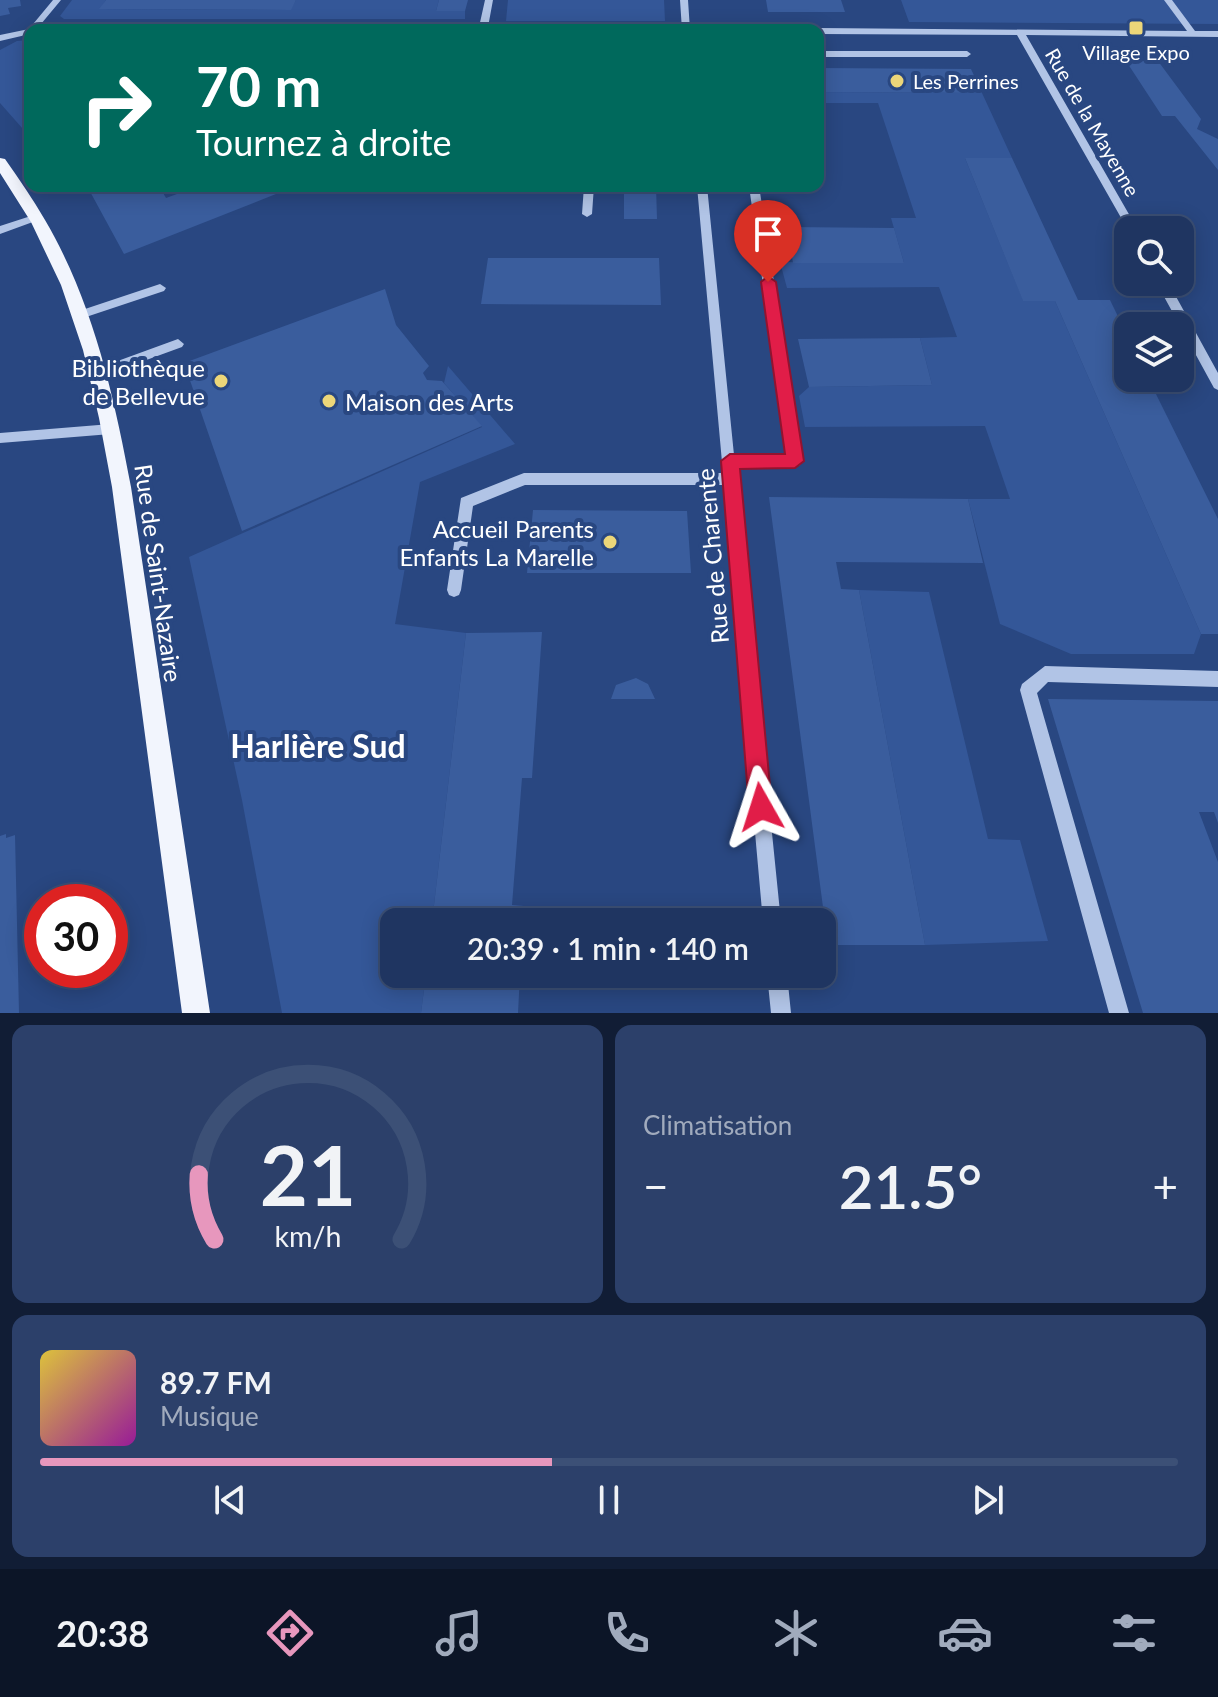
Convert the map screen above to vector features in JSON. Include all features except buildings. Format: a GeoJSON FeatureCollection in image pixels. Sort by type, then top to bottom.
{"type":"FeatureCollection","features":[{"type":"Feature","properties":{"kind":"main road","name":"Rue de Saint-Nazaire"},"geometry":{"type":"LineString","coordinates":[[0,162],[37,217],[72,288],[111,429],[132,543],[149,694],[196,1013]]}},
{"type":"Feature","properties":{"kind":"street"},"geometry":{"type":"LineString","coordinates":[[36,24],[57,0]]}},
{"type":"Feature","properties":{"kind":"street"},"geometry":{"type":"LineString","coordinates":[[484,24],[489,0]]}},
{"type":"Feature","properties":{"kind":"street"},"geometry":{"type":"LineString","coordinates":[[684,0],[686,24]]}},
{"type":"Feature","properties":{"kind":"street"},"geometry":{"type":"LineString","coordinates":[[1168,0],[1193,34]]}},
{"type":"Feature","properties":{"kind":"street"},"geometry":{"type":"LineString","coordinates":[[824,31],[1218,34]]}},
{"type":"Feature","properties":{"kind":"street"},"geometry":{"type":"LineString","coordinates":[[0,38],[24,32]]}},
{"type":"Feature","properties":{"kind":"street","name":"Rue de la Mayenne"},"geometry":{"type":"LineString","coordinates":[[1020,32],[1125,216]]}},
{"type":"Feature","properties":{"kind":"street"},"geometry":{"type":"LineString","coordinates":[[824,54],[967,54]]}},
{"type":"Feature","properties":{"kind":"street"},"geometry":{"type":"LineString","coordinates":[[587,214],[589,192]]}},
{"type":"Feature","properties":{"kind":"street","name":"Rue de Charente"},"geometry":{"type":"LineString","coordinates":[[703,192],[771,908]]}},
{"type":"Feature","properties":{"kind":"street"},"geometry":{"type":"LineString","coordinates":[[730,461],[795,461],[755,192]]}},
{"type":"Feature","properties":{"kind":"street"},"geometry":{"type":"LineString","coordinates":[[0,230],[37,217]]}},
{"type":"Feature","properties":{"kind":"street"},"geometry":{"type":"LineString","coordinates":[[80,315],[160,288]]}},
{"type":"Feature","properties":{"kind":"street"},"geometry":{"type":"LineString","coordinates":[[1170,296],[1218,385]]}},
{"type":"Feature","properties":{"kind":"street"},"geometry":{"type":"LineString","coordinates":[[97,373],[178,344]]}},
{"type":"Feature","properties":{"kind":"street"},"geometry":{"type":"LineString","coordinates":[[0,438],[111,429]]}},
{"type":"Feature","properties":{"kind":"street"},"geometry":{"type":"LineString","coordinates":[[454,590],[466,502],[524,479],[731,479]]}},
{"type":"Feature","properties":{"kind":"street"},"geometry":{"type":"LineString","coordinates":[[1119,1013],[1028,690],[1045,674],[1218,679]]}},
{"type":"Feature","properties":{"kind":"street"},"geometry":{"type":"LineString","coordinates":[[778,988],[781,1013]]}},
{"type":"Feature","properties":{"kind":"shaded area"},"geometry":{"type":"Polygon","coordinates":[[[72,0],[106,0],[100,9],[290,10],[296,0],[439,0],[436,11],[465,11],[465,19],[64,19],[60,16],[72,0]]]}},
{"type":"Feature","properties":{"kind":"shaded area"},"geometry":{"type":"Polygon","coordinates":[[[508,0],[664,0],[665,21],[506,21],[508,0]]]}},
{"type":"Feature","properties":{"kind":"shaded area"},"geometry":{"type":"Polygon","coordinates":[[[901,0],[1218,0],[1218,24],[909,22],[901,0]]]}},
{"type":"Feature","properties":{"kind":"shaded area"},"geometry":{"type":"Polygon","coordinates":[[[24,40],[24,130],[0,103],[0,50],[24,40]]]}},
{"type":"Feature","properties":{"kind":"shaded area"},"geometry":{"type":"Polygon","coordinates":[[[824,92],[982,93],[1012,158],[965,158],[1023,300],[1055,301],[1201,634],[1194,654],[1071,654],[1000,624],[968,499],[1010,499],[985,426],[805,427],[799,396],[809,387],[932,385],[920,338],[957,337],[939,287],[787,288],[780,262],[904,263],[891,218],[916,218],[878,103],[824,103],[824,92]]]}},
{"type":"Feature","properties":{"kind":"shaded area"},"geometry":{"type":"Polygon","coordinates":[[[448,366],[515,444],[420,482],[395,624],[466,633],[434,908],[380,908],[380,988],[424,988],[421,1013],[282,1013],[242,800],[189,557],[482,427],[444,383],[448,366]]]}},
{"type":"Feature","properties":{"kind":"shaded area"},"geometry":{"type":"Polygon","coordinates":[[[859,590],[929,592],[988,839],[1020,840],[1048,941],[925,945],[859,590]]]}},
{"type":"Feature","properties":{"kind":"place","name":"Village Expo"},"geometry":{"type":"Point","coordinates":[1136,28]}},
{"type":"Feature","properties":{"kind":"place","name":"Les Perrines"},"geometry":{"type":"Point","coordinates":[897,81]}},
{"type":"Feature","properties":{"kind":"place","name":"Bibliothèque de Bellevue"},"geometry":{"type":"Point","coordinates":[221,381]}},
{"type":"Feature","properties":{"kind":"place","name":"Maison des Arts"},"geometry":{"type":"Point","coordinates":[329,401]}},
{"type":"Feature","properties":{"kind":"place","name":"Accueil Parents Enfants La Marelle"},"geometry":{"type":"Point","coordinates":[610,542]}},
{"type":"Feature","properties":{"kind":"district","name":"Harlière Sud"},"geometry":{"type":"Point","coordinates":[318,745]}},
{"type":"Feature","properties":{"kind":"route"},"geometry":{"type":"LineString","coordinates":[[761,807],[730,461],[795,461],[768,282]]}}]}
